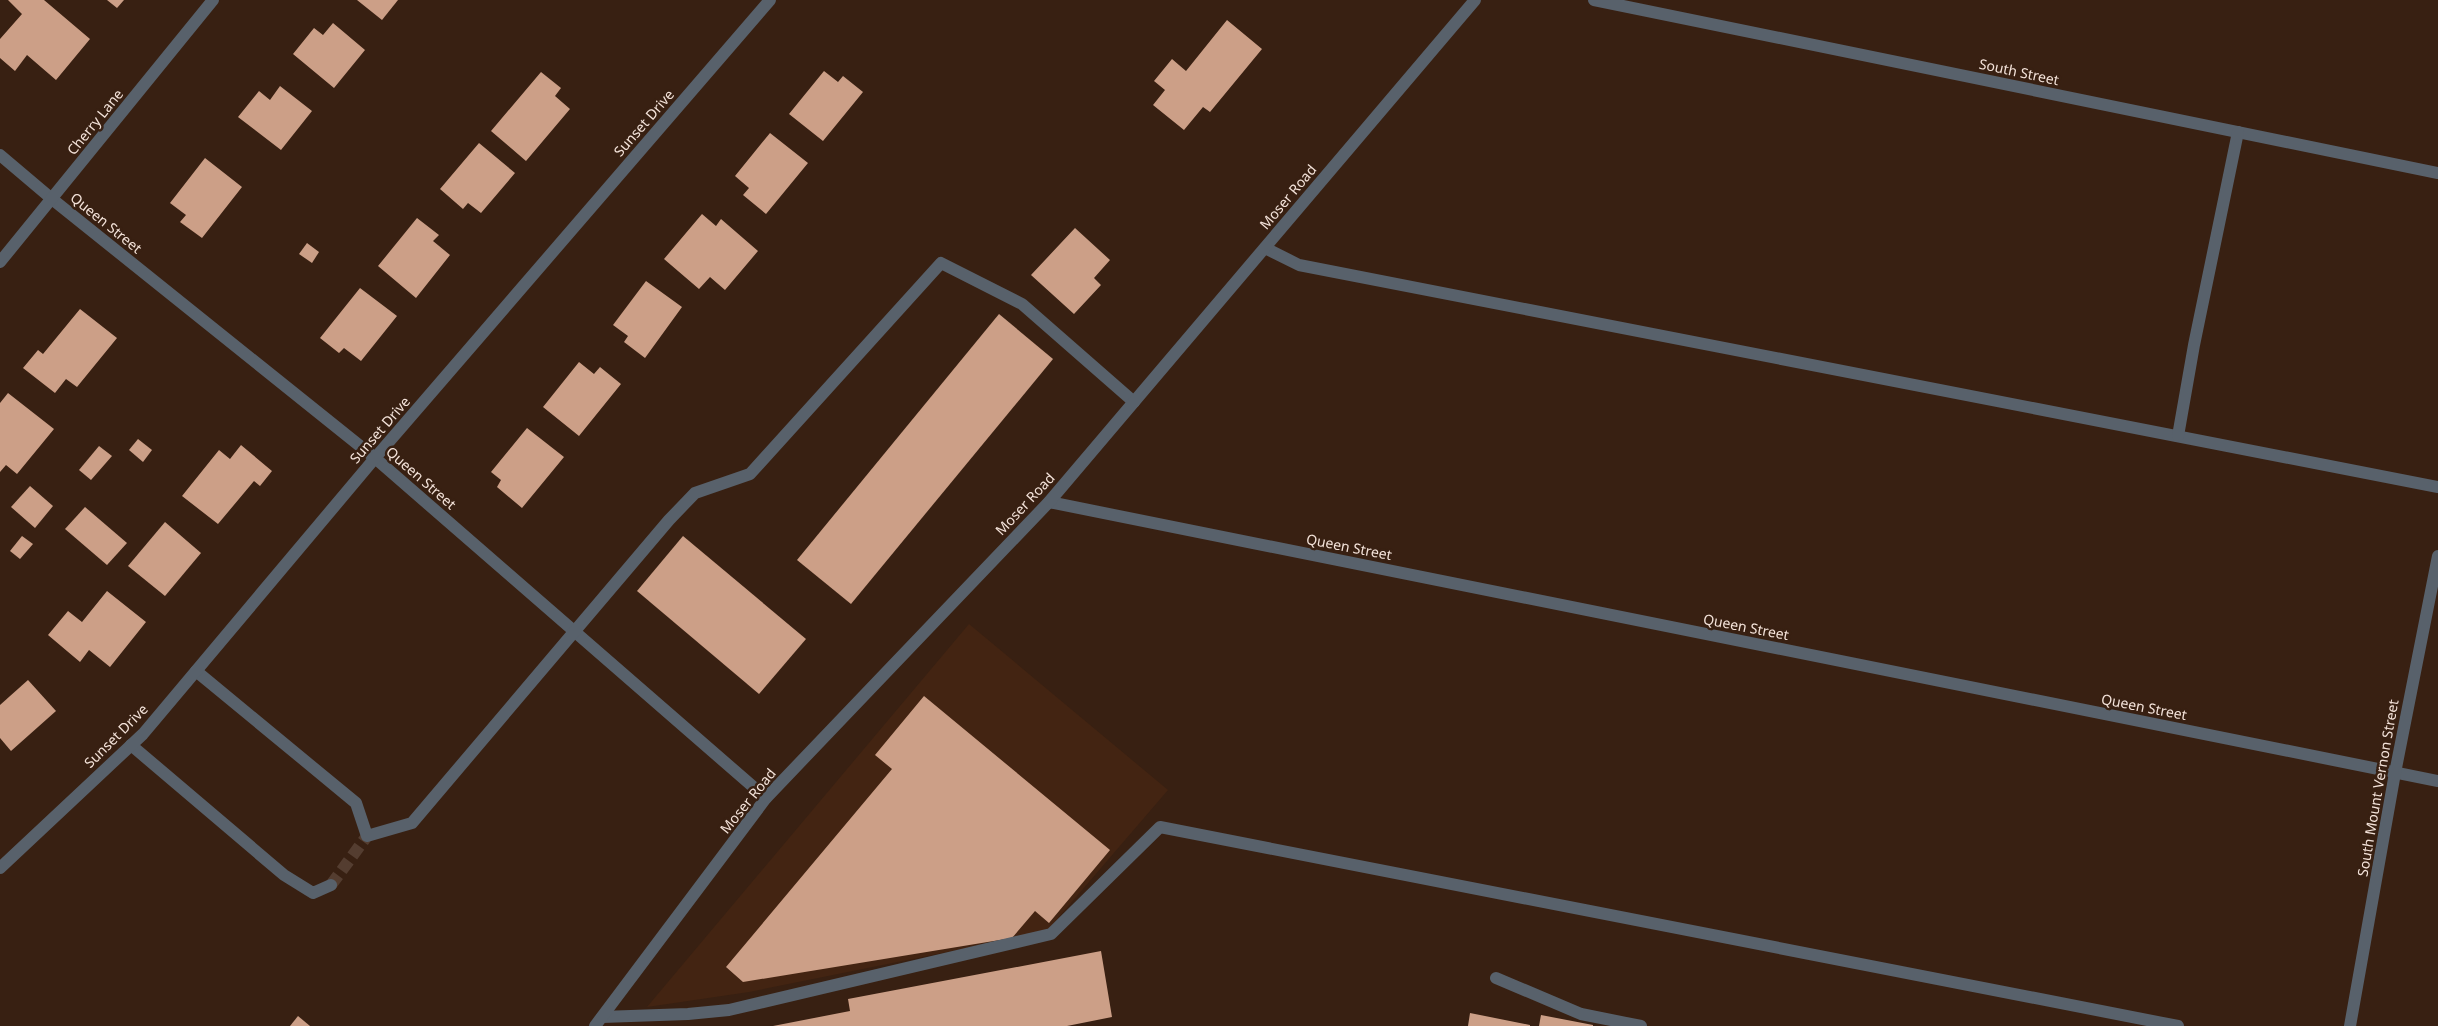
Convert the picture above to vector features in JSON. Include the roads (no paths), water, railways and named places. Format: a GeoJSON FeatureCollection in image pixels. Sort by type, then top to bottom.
{"type":"FeatureCollection","features":[{"type":"Feature","properties":{"kind":"street","name":"Cherry Lane"},"geometry":{"type":"LineString","coordinates":[[0,262],[213,0]]}},
{"type":"Feature","properties":{"kind":"street","name":"Sunset Drive"},"geometry":{"type":"LineString","coordinates":[[0,868],[131,745],[770,0]]}},
{"type":"Feature","properties":{"kind":"street","name":"Moser Road"},"geometry":{"type":"LineString","coordinates":[[598,1022],[766,798],[1049,502],[1475,0]]}},
{"type":"Feature","properties":{"kind":"street","name":"South Street"},"geometry":{"type":"LineString","coordinates":[[1594,0],[2438,173]]}},
{"type":"Feature","properties":{"kind":"street"},"geometry":{"type":"LineString","coordinates":[[2178,436],[2194,345],[2238,132]]}},
{"type":"Feature","properties":{"kind":"street","name":"Queen Street"},"geometry":{"type":"LineString","coordinates":[[0,155],[52,199],[376,458],[766,798]]}},
{"type":"Feature","properties":{"kind":"street"},"geometry":{"type":"LineString","coordinates":[[1265,248],[1300,264],[2438,486]]}},
{"type":"Feature","properties":{"kind":"street"},"geometry":{"type":"LineString","coordinates":[[196,671],[356,803],[367,836],[412,823],[695,493],[750,474],[941,263],[1022,304],[1134,402]]}},
{"type":"Feature","properties":{"kind":"street","name":"Queen Street"},"geometry":{"type":"LineString","coordinates":[[1049,502],[2438,781]]}},
{"type":"Feature","properties":{"kind":"street","name":"South Mount Vernon Street"},"geometry":{"type":"LineString","coordinates":[[2350,1026],[2395,773],[2438,556]]}},
{"type":"Feature","properties":{"kind":"street"},"geometry":{"type":"LineString","coordinates":[[131,745],[284,875],[313,893],[331,886]]}},
{"type":"Feature","properties":{"kind":"street"},"geometry":{"type":"LineString","coordinates":[[598,1022],[667,1020],[729,1010],[1051,934],[1160,827],[2178,1026]]}},
{"type":"Feature","properties":{"kind":"street"},"geometry":{"type":"LineString","coordinates":[[1496,978],[1581,1014],[1641,1026]]}},
{"type":"Feature","properties":{"kind":"tunnel"},"geometry":{"type":"LineString","coordinates":[[331,885],[367,836]]}}]}
